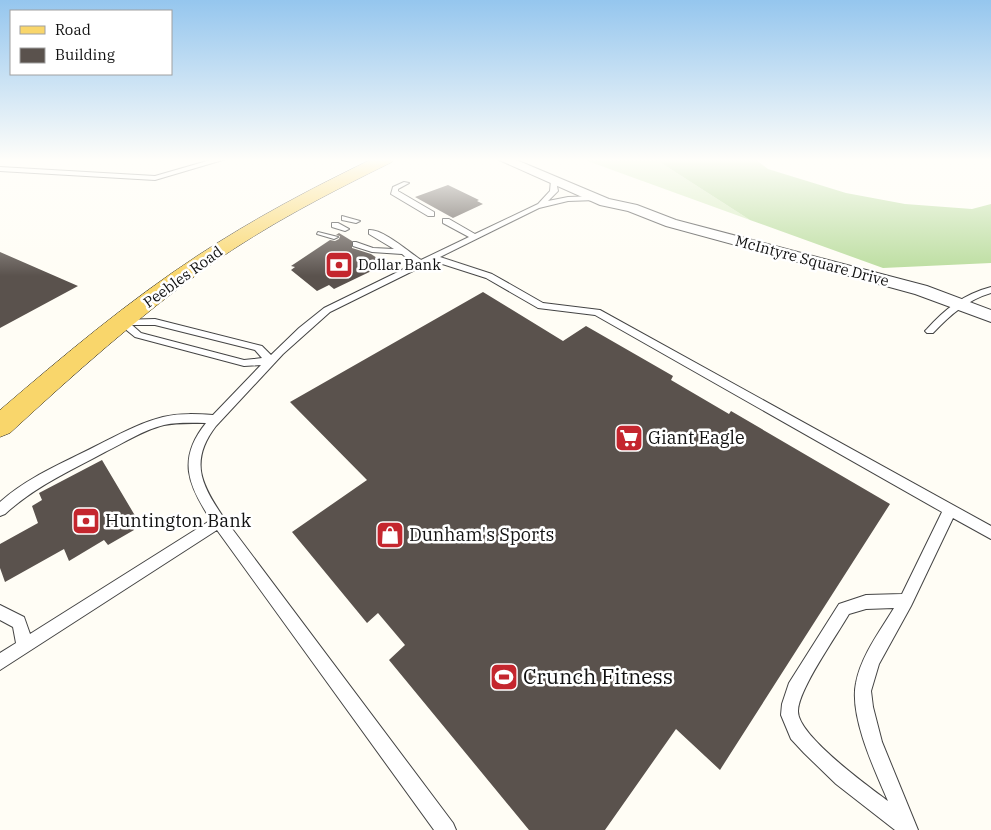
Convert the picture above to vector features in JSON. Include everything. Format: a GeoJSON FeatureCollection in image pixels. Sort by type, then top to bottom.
{"type":"FeatureCollection","features":[{"type":"Feature","properties":{"kind":"main road","name":"Peebles Road"},"geometry":{"type":"LineString","coordinates":[[0,426],[122,322],[208,258],[258,226],[309,198]]}},
{"type":"Feature","properties":{"kind":"street","name":"McIntyre Square Drive"},"geometry":{"type":"LineString","coordinates":[[596,198],[632,208],[690,229],[897,284],[959,303],[991,316]]}},
{"type":"Feature","properties":{"kind":"street","name":"McIntyre Square Drive"},"geometry":{"type":"LineString","coordinates":[[619,198],[632,208]]}},
{"type":"Feature","properties":{"kind":"lane"},"geometry":{"type":"LineString","coordinates":[[404,198],[432,214]]}},
{"type":"Feature","properties":{"kind":"lane"},"geometry":{"type":"LineString","coordinates":[[537,206],[546,198]]}},
{"type":"Feature","properties":{"kind":"lane"},"geometry":{"type":"LineString","coordinates":[[446,830],[218,522],[204,498],[194,469],[196,450],[199,442],[217,419],[271,360],[307,325],[327,310],[537,206],[568,199],[596,198]]}},
{"type":"Feature","properties":{"kind":"lane"},"geometry":{"type":"LineString","coordinates":[[446,221],[475,237]]}},
{"type":"Feature","properties":{"kind":"lane"},"geometry":{"type":"LineString","coordinates":[[366,236],[372,250],[403,252]]}},
{"type":"Feature","properties":{"kind":"lane"},"geometry":{"type":"LineString","coordinates":[[366,236],[394,237],[403,252]]}},
{"type":"Feature","properties":{"kind":"lane"},"geometry":{"type":"LineString","coordinates":[[366,236],[403,252],[420,264]]}},
{"type":"Feature","properties":{"kind":"lane"},"geometry":{"type":"LineString","coordinates":[[434,258],[489,276],[541,306],[554,309],[598,312],[991,533]]}},
{"type":"Feature","properties":{"kind":"lane"},"geometry":{"type":"LineString","coordinates":[[930,331],[946,312],[959,303],[970,296],[991,290]]}},
{"type":"Feature","properties":{"kind":"lane"},"geometry":{"type":"LineString","coordinates":[[122,322],[138,335],[244,363],[271,360]]}},
{"type":"Feature","properties":{"kind":"lane"},"geometry":{"type":"LineString","coordinates":[[122,322],[155,322],[258,348],[271,360]]}},
{"type":"Feature","properties":{"kind":"lane"},"geometry":{"type":"LineString","coordinates":[[0,510],[12,497],[38,481],[139,430],[163,421],[185,418],[217,419]]}},
{"type":"Feature","properties":{"kind":"lane"},"geometry":{"type":"LineString","coordinates":[[908,829],[874,743],[863,689],[866,674],[906,601],[950,510]]}},
{"type":"Feature","properties":{"kind":"lane"},"geometry":{"type":"LineString","coordinates":[[0,662],[218,522]]}},
{"type":"Feature","properties":{"kind":"lane"},"geometry":{"type":"LineString","coordinates":[[906,601],[873,600],[844,610],[795,688],[790,702],[790,717],[797,732],[822,760],[908,829]]}},
{"type":"Feature","properties":{"kind":"lane"},"geometry":{"type":"LineString","coordinates":[[0,612],[19,622],[25,646]]}},
{"type":"Feature","properties":{"kind":"green space"},"geometry":{"type":"Polygon","coordinates":[[[689,198],[715,198],[750,220],[689,198]]]}},
{"type":"Feature","properties":{"kind":"green space"},"geometry":{"type":"Polygon","coordinates":[[[715,198],[871,198],[905,204],[972,209],[991,204],[991,263],[883,268],[750,220],[715,198]]]}},
{"type":"Feature","properties":{"kind":"building"},"geometry":{"type":"Polygon","coordinates":[[[416,198],[474,198],[483,204],[453,218],[416,198]]]}},
{"type":"Feature","properties":{"kind":"building","name":"Dollar Bank"},"geometry":{"type":"Polygon","coordinates":[[[339,233],[352,241],[352,248],[371,254],[386,264],[334,289],[329,285],[317,291],[291,270],[295,267],[291,266],[330,240],[335,241],[339,239],[340,236],[336,235],[339,233]]]}},
{"type":"Feature","properties":{"kind":"building"},"geometry":{"type":"Polygon","coordinates":[[[0,252],[78,286],[0,328],[0,252]]]}},
{"type":"Feature","properties":{"kind":"building"},"geometry":{"type":"Polygon","coordinates":[[[483,292],[563,341],[586,326],[673,376],[671,380],[729,414],[731,411],[890,504],[720,770],[676,729],[605,830],[529,830],[389,660],[405,645],[378,613],[367,623],[292,532],[367,480],[290,402],[483,292]]]}},
{"type":"Feature","properties":{"kind":"building","name":"Huntington Bank"},"geometry":{"type":"Polygon","coordinates":[[[102,460],[137,519],[130,523],[134,530],[108,545],[104,540],[69,561],[64,549],[5,582],[0,568],[0,544],[38,523],[32,506],[42,500],[39,493],[102,460]]]}},
{"type":"Feature","properties":{"kind":"place","name":"Dollar Bank"},"geometry":{"type":"Point","coordinates":[339,265]}},
{"type":"Feature","properties":{"kind":"place","name":"Giant Eagle"},"geometry":{"type":"Point","coordinates":[629,438]}},
{"type":"Feature","properties":{"kind":"place","name":"Huntington Bank"},"geometry":{"type":"Point","coordinates":[86,521]}},
{"type":"Feature","properties":{"kind":"place","name":"Dunham's Sports"},"geometry":{"type":"Point","coordinates":[390,535]}},
{"type":"Feature","properties":{"kind":"place","name":"Crunch Fitness"},"geometry":{"type":"Point","coordinates":[504,677]}}]}
